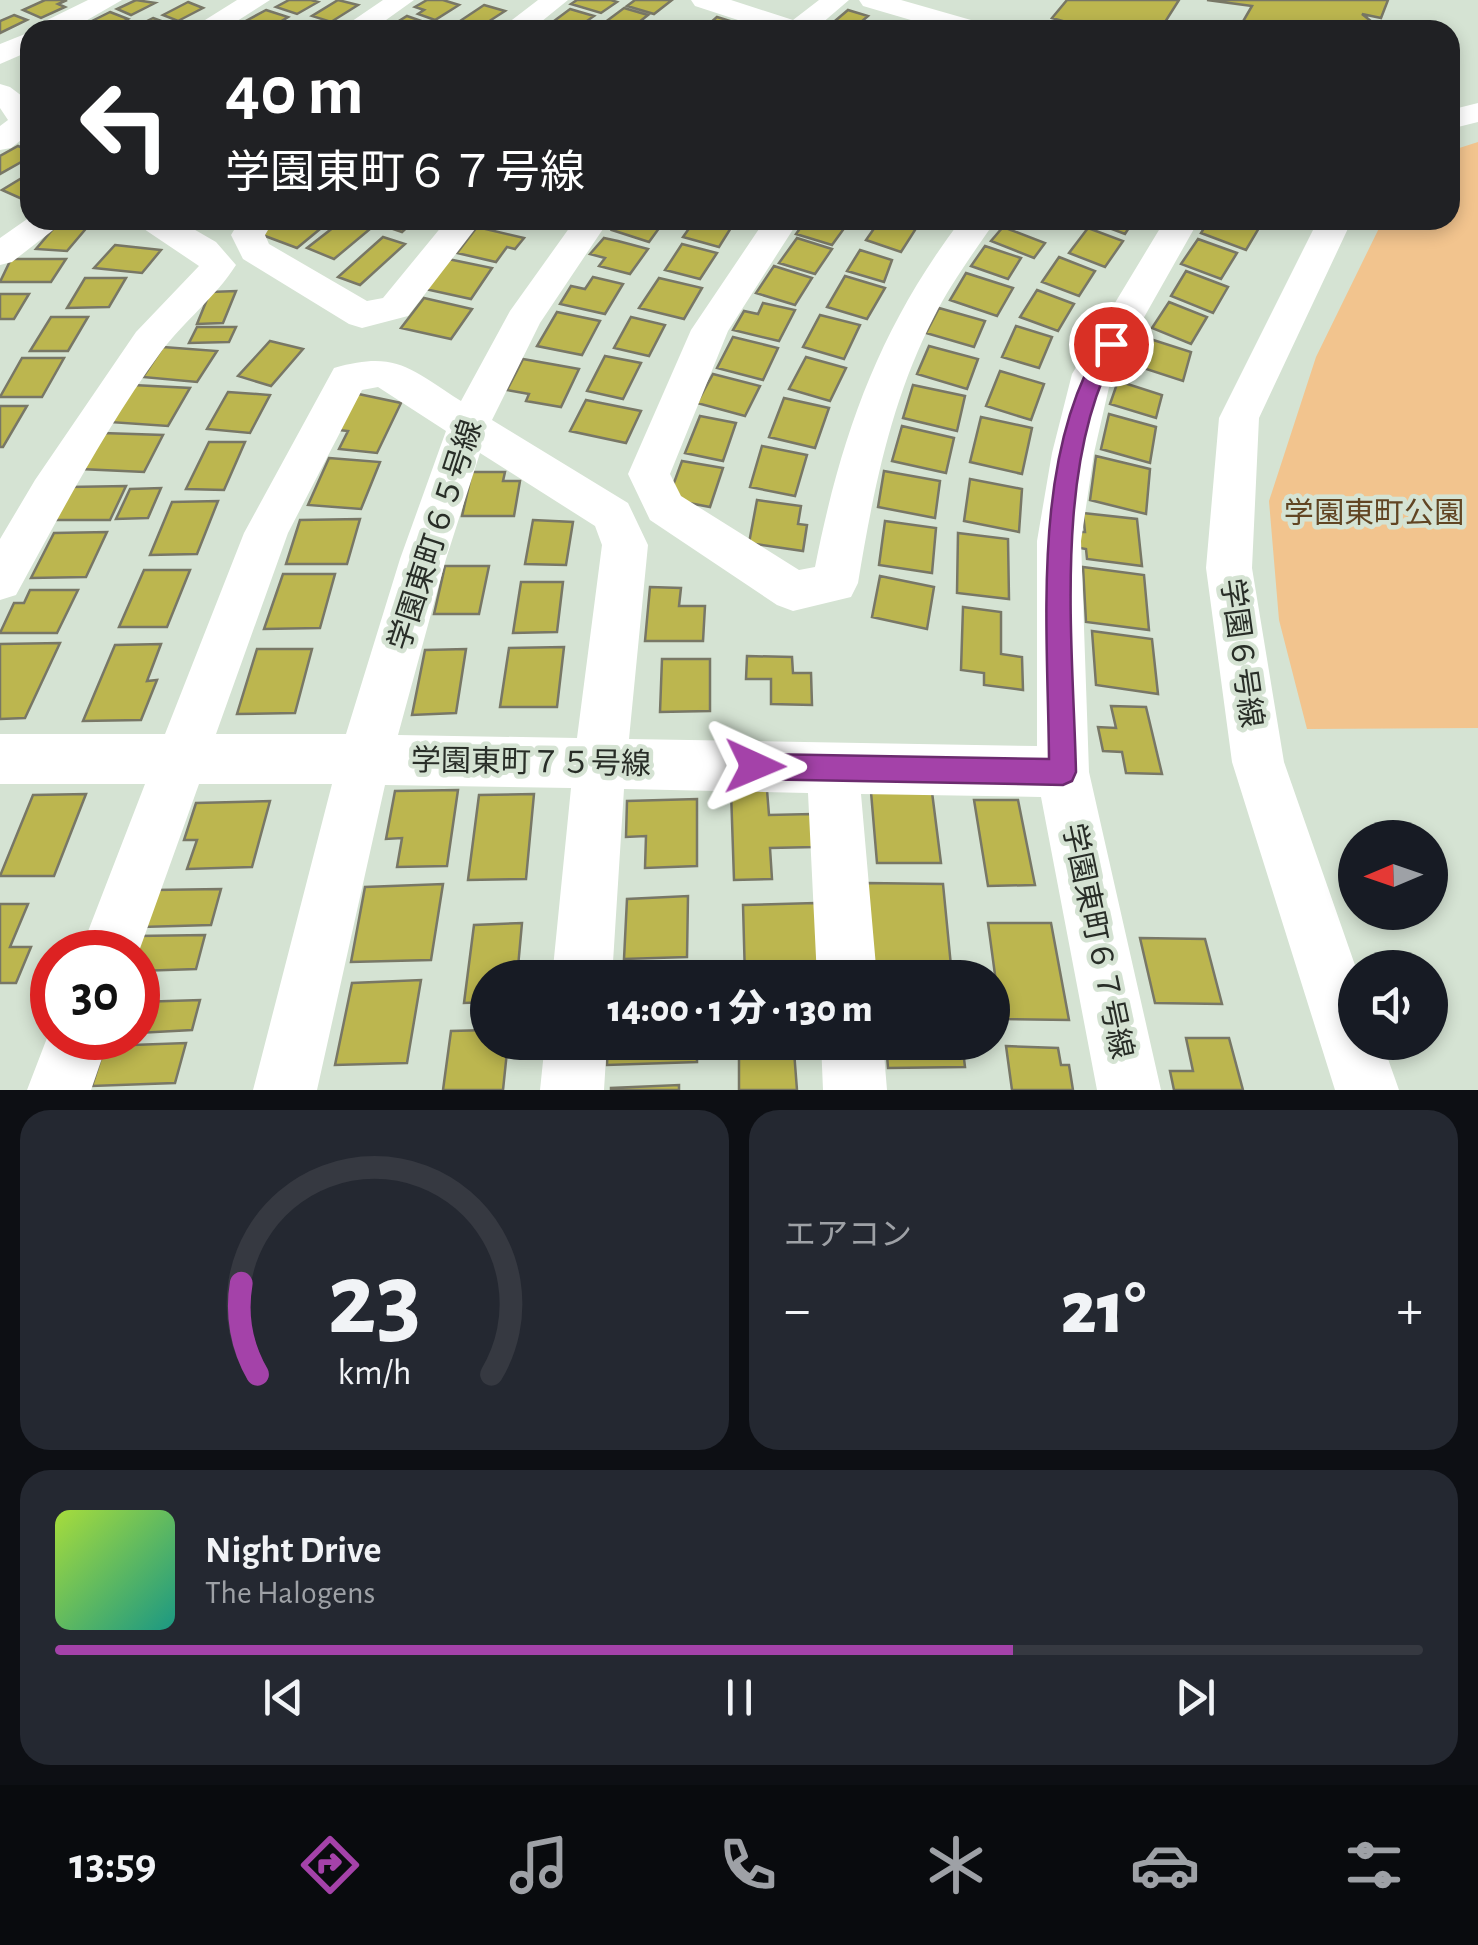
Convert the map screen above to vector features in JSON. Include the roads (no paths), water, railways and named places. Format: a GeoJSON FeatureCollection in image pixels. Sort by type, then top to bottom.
{"type":"FeatureCollection","features":[{"type":"Feature","properties":{"kind":"street"},"geometry":{"type":"LineString","coordinates":[[69,20],[109,0]]}},
{"type":"Feature","properties":{"kind":"street"},"geometry":{"type":"LineString","coordinates":[[221,20],[256,0]]}},
{"type":"Feature","properties":{"kind":"street"},"geometry":{"type":"LineString","coordinates":[[369,20],[402,0]]}},
{"type":"Feature","properties":{"kind":"street"},"geometry":{"type":"LineString","coordinates":[[527,20],[555,0]]}},
{"type":"Feature","properties":{"kind":"street"},"geometry":{"type":"LineString","coordinates":[[809,20],[836,0]]}},
{"type":"Feature","properties":{"kind":"street"},"geometry":{"type":"LineString","coordinates":[[872,0],[941,20]]}},
{"type":"Feature","properties":{"kind":"street"},"geometry":{"type":"LineString","coordinates":[[703,8],[754,20]]}},
{"type":"Feature","properties":{"kind":"street"},"geometry":{"type":"LineString","coordinates":[[0,93],[20,109]]}},
{"type":"Feature","properties":{"kind":"street"},"geometry":{"type":"LineString","coordinates":[[0,254],[35,230]]}},
{"type":"Feature","properties":{"kind":"street"},"geometry":{"type":"LineString","coordinates":[[0,581],[50,492],[150,341],[218,265],[204,250],[170,230]]}},
{"type":"Feature","properties":{"kind":"street"},"geometry":{"type":"LineString","coordinates":[[251,230],[248,235],[255,251],[362,315],[395,307],[457,230]]}},
{"type":"Feature","properties":{"kind":"street","name":"学園東町６５号線"},"geometry":{"type":"LineString","coordinates":[[285,1090],[364,759],[423,560],[469,424],[523,320],[585,230]]}},
{"type":"Feature","properties":{"kind":"street"},"geometry":{"type":"LineString","coordinates":[[775,230],[710,330],[649,474],[664,508],[793,591],[835,583],[862,459],[888,380],[912,320],[972,230]]}},
{"type":"Feature","properties":{"kind":"street","name":"学園東町６７号線"},"geometry":{"type":"LineString","coordinates":[[1129,1090],[1063,772],[1059,541],[1073,453],[1092,374],[1177,230]]}},
{"type":"Feature","properties":{"kind":"street","name":"学園６号線"},"geometry":{"type":"LineString","coordinates":[[1329,230],[1238,418],[1229,568],[1258,762],[1366,1090]]}},
{"type":"Feature","properties":{"kind":"street"},"geometry":{"type":"LineString","coordinates":[[117,930],[266,533],[348,378],[384,372],[612,515],[625,545],[600,763],[584,960]]}},
{"type":"Feature","properties":{"kind":"street","name":"学園東町７５号線"},"geometry":{"type":"LineString","coordinates":[[0,759],[364,759],[1063,772]]}},
{"type":"Feature","properties":{"kind":"street"},"geometry":{"type":"LineString","coordinates":[[833,768],[847,960]]}},
{"type":"Feature","properties":{"kind":"street"},"geometry":{"type":"LineString","coordinates":[[59,1090],[70,1060]]}},
{"type":"Feature","properties":{"kind":"street"},"geometry":{"type":"LineString","coordinates":[[572,1090],[574,1060]]}},
{"type":"Feature","properties":{"kind":"street"},"geometry":{"type":"LineString","coordinates":[[853,1060],[855,1090]]}},
{"type":"Feature","properties":{"kind":"park label","name":"学園東町公園"},"geometry":{"type":"Point","coordinates":[1374,513]}}]}
